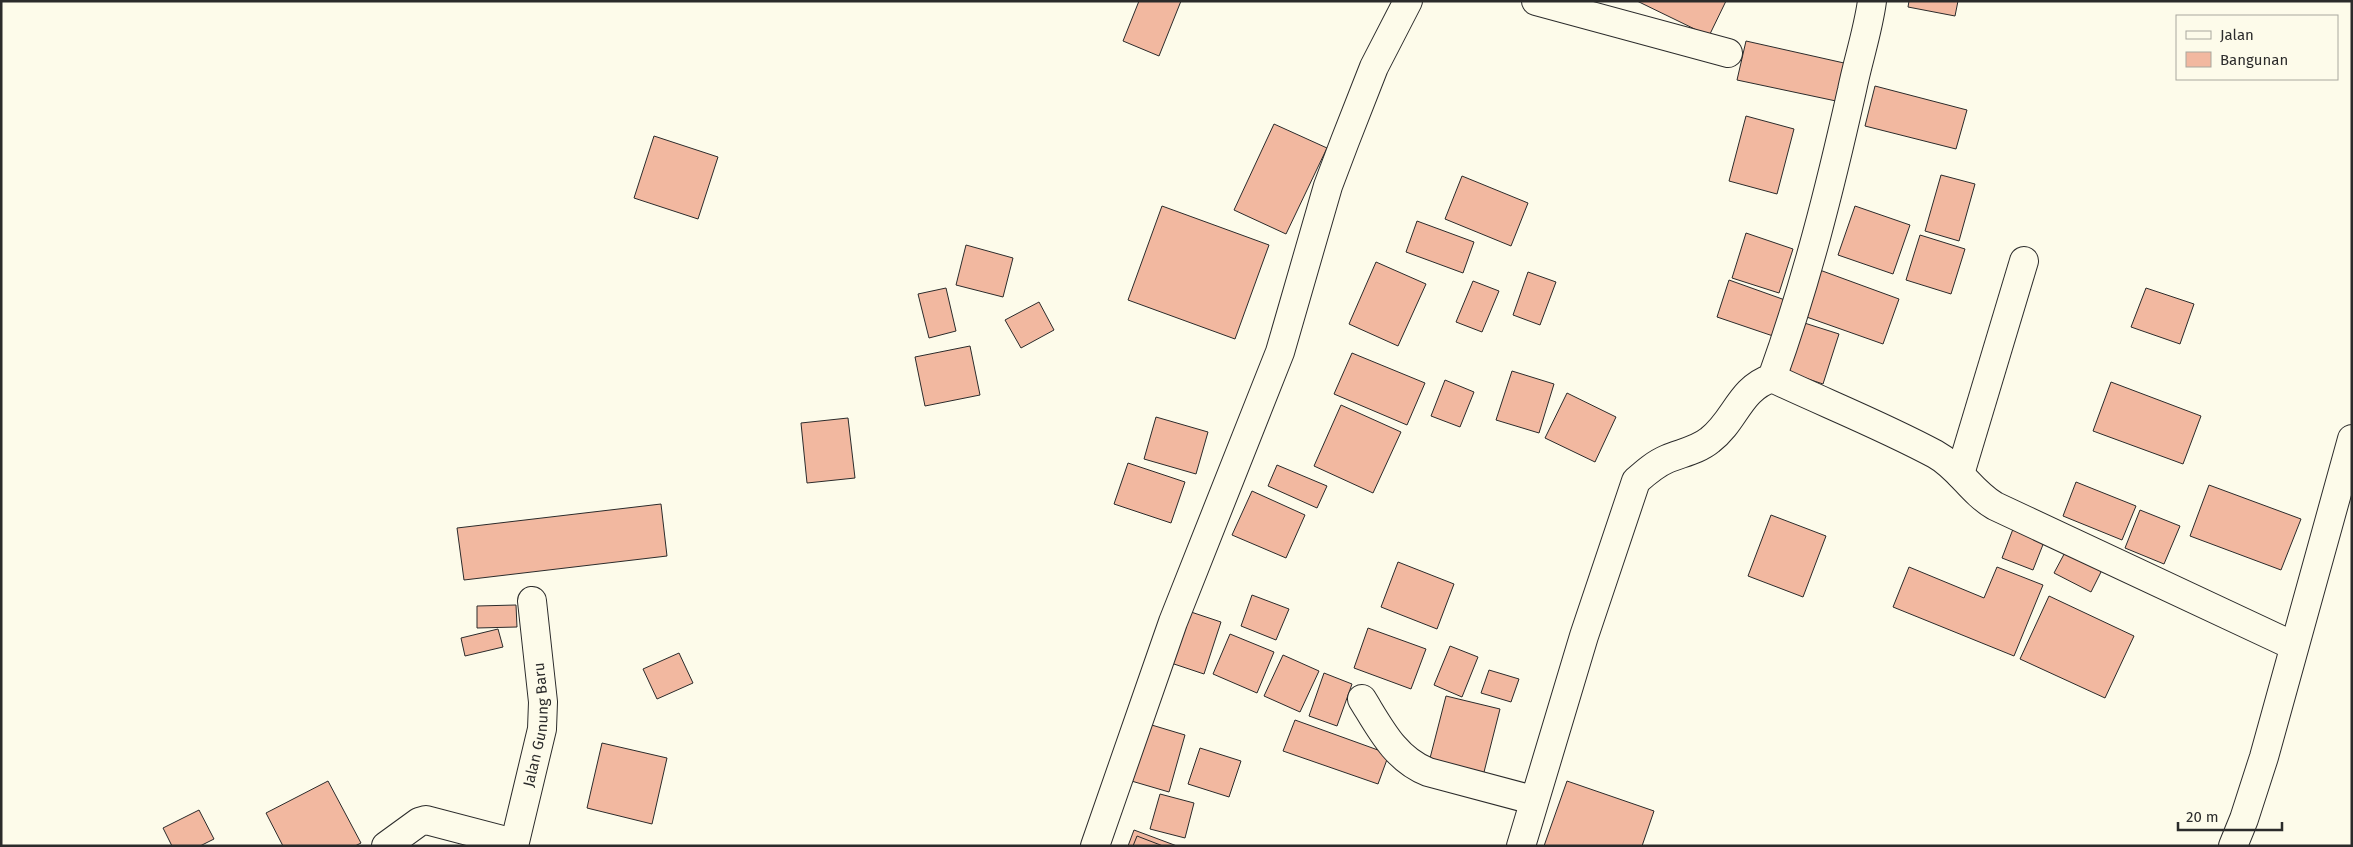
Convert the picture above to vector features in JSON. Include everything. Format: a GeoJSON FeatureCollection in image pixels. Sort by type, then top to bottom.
{"type":"FeatureCollection","features":[{"type":"Feature","properties":{"kind":"street"},"geometry":{"type":"LineString","coordinates":[[1096,846],[1173,622],[1280,352],[1328,186],[1374,67],[1408,1]]}},
{"type":"Feature","properties":{"kind":"street"},"geometry":{"type":"LineString","coordinates":[[1536,1],[1728,53]]}},
{"type":"Feature","properties":{"kind":"street"},"geometry":{"type":"LineString","coordinates":[[1521,846],[1584,636],[1636,482],[1649,469],[1666,459],[1692,451],[1709,442],[1724,427],[1754,386],[1772,378],[1795,316],[1814,251],[1835,168],[1872,1]]}},
{"type":"Feature","properties":{"kind":"street"},"geometry":{"type":"LineString","coordinates":[[1960,474],[2024,261]]}},
{"type":"Feature","properties":{"kind":"street"},"geometry":{"type":"LineString","coordinates":[[1772,378],[1936,454],[1960,474],[1980,498],[1994,506],[2294,646]]}},
{"type":"Feature","properties":{"kind":"street"},"geometry":{"type":"LineString","coordinates":[[2232,846],[2244,819],[2264,757],[2352,439]]}},
{"type":"Feature","properties":{"kind":"street","name":"Jalan Gunung Baru"},"geometry":{"type":"LineString","coordinates":[[514,845],[542,728],[543,702],[532,602]]}},
{"type":"Feature","properties":{"kind":"street"},"geometry":{"type":"LineString","coordinates":[[1362,699],[1388,740],[1411,766],[1534,800]]}},
{"type":"Feature","properties":{"kind":"street"},"geometry":{"type":"LineString","coordinates":[[386,846],[419,822],[426,820],[514,845]]}},
{"type":"Feature","properties":{"kind":"building"},"geometry":{"type":"Polygon","coordinates":[[[1139,1],[1181,1],[1159,56],[1123,41],[1139,1]]]}},
{"type":"Feature","properties":{"kind":"building"},"geometry":{"type":"Polygon","coordinates":[[[1637,1],[1726,1],[1709,36],[1637,1]]]}},
{"type":"Feature","properties":{"kind":"building"},"geometry":{"type":"Polygon","coordinates":[[[1909,1],[1958,1],[1955,16],[1908,7],[1909,1]]]}},
{"type":"Feature","properties":{"kind":"building"},"geometry":{"type":"Polygon","coordinates":[[[1746,41],[1844,63],[1836,101],[1737,80],[1746,41]]]}},
{"type":"Feature","properties":{"kind":"building"},"geometry":{"type":"Polygon","coordinates":[[[1875,86],[1967,110],[1956,149],[1865,126],[1875,86]]]}},
{"type":"Feature","properties":{"kind":"building"},"geometry":{"type":"Polygon","coordinates":[[[1746,116],[1794,129],[1777,194],[1729,181],[1746,116]]]}},
{"type":"Feature","properties":{"kind":"building"},"geometry":{"type":"Polygon","coordinates":[[[1274,124],[1327,148],[1286,234],[1234,210],[1274,124]]]}},
{"type":"Feature","properties":{"kind":"building"},"geometry":{"type":"Polygon","coordinates":[[[654,136],[718,157],[698,219],[634,198],[654,136]]]}},
{"type":"Feature","properties":{"kind":"building"},"geometry":{"type":"Polygon","coordinates":[[[1941,175],[1975,184],[1959,241],[1925,231],[1941,175]]]}},
{"type":"Feature","properties":{"kind":"building"},"geometry":{"type":"Polygon","coordinates":[[[1462,176],[1528,203],[1511,246],[1445,219],[1462,176]]]}},
{"type":"Feature","properties":{"kind":"building"},"geometry":{"type":"Polygon","coordinates":[[[1162,206],[1269,245],[1235,339],[1128,300],[1162,206]]]}},
{"type":"Feature","properties":{"kind":"building"},"geometry":{"type":"Polygon","coordinates":[[[1855,206],[1910,225],[1893,274],[1838,255],[1855,206]]]}},
{"type":"Feature","properties":{"kind":"building"},"geometry":{"type":"Polygon","coordinates":[[[1417,221],[1474,242],[1463,273],[1406,252],[1417,221]]]}},
{"type":"Feature","properties":{"kind":"building"},"geometry":{"type":"Polygon","coordinates":[[[1746,233],[1793,249],[1779,293],[1732,278],[1746,233]]]}},
{"type":"Feature","properties":{"kind":"building"},"geometry":{"type":"Polygon","coordinates":[[[1920,235],[1965,249],[1951,294],[1906,280],[1920,235]]]}},
{"type":"Feature","properties":{"kind":"building"},"geometry":{"type":"Polygon","coordinates":[[[966,245],[1013,258],[1003,297],[956,285],[966,245]]]}},
{"type":"Feature","properties":{"kind":"building"},"geometry":{"type":"Polygon","coordinates":[[[1376,262],[1426,284],[1398,346],[1349,324],[1376,262]]]}},
{"type":"Feature","properties":{"kind":"building"},"geometry":{"type":"Polygon","coordinates":[[[1817,269],[1899,299],[1883,344],[1801,315],[1817,269]]]}},
{"type":"Feature","properties":{"kind":"building"},"geometry":{"type":"Polygon","coordinates":[[[1528,272],[1556,282],[1540,325],[1513,315],[1528,272]]]}},
{"type":"Feature","properties":{"kind":"building"},"geometry":{"type":"Polygon","coordinates":[[[1729,280],[1785,300],[1773,336],[1717,317],[1729,280]]]}},
{"type":"Feature","properties":{"kind":"building"},"geometry":{"type":"Polygon","coordinates":[[[1473,281],[1499,291],[1482,332],[1456,322],[1473,281]]]}},
{"type":"Feature","properties":{"kind":"building"},"geometry":{"type":"Polygon","coordinates":[[[946,288],[956,331],[929,338],[918,294],[946,288]]]}},
{"type":"Feature","properties":{"kind":"building"},"geometry":{"type":"Polygon","coordinates":[[[2146,288],[2194,304],[2180,344],[2131,327],[2146,288]]]}},
{"type":"Feature","properties":{"kind":"building"},"geometry":{"type":"Polygon","coordinates":[[[1039,302],[1054,330],[1021,348],[1005,320],[1039,302]]]}},
{"type":"Feature","properties":{"kind":"building"},"geometry":{"type":"Polygon","coordinates":[[[1795,320],[1839,334],[1823,384],[1779,369],[1795,320]]]}},
{"type":"Feature","properties":{"kind":"building"},"geometry":{"type":"Polygon","coordinates":[[[970,346],[980,395],[925,406],[915,357],[970,346]]]}},
{"type":"Feature","properties":{"kind":"building"},"geometry":{"type":"Polygon","coordinates":[[[1352,353],[1425,383],[1407,425],[1334,394],[1352,353]]]}},
{"type":"Feature","properties":{"kind":"building"},"geometry":{"type":"Polygon","coordinates":[[[1512,371],[1554,384],[1539,433],[1496,420],[1512,371]]]}},
{"type":"Feature","properties":{"kind":"building"},"geometry":{"type":"Polygon","coordinates":[[[1445,380],[1474,392],[1460,427],[1431,416],[1445,380]]]}},
{"type":"Feature","properties":{"kind":"building"},"geometry":{"type":"Polygon","coordinates":[[[2111,382],[2201,416],[2183,464],[2093,431],[2111,382]]]}},
{"type":"Feature","properties":{"kind":"building"},"geometry":{"type":"Polygon","coordinates":[[[1567,393],[1616,417],[1595,462],[1545,438],[1567,393]]]}},
{"type":"Feature","properties":{"kind":"building"},"geometry":{"type":"Polygon","coordinates":[[[1341,405],[1401,432],[1373,493],[1314,466],[1341,405]]]}},
{"type":"Feature","properties":{"kind":"building"},"geometry":{"type":"Polygon","coordinates":[[[1156,417],[1208,432],[1196,474],[1144,459],[1156,417]]]}},
{"type":"Feature","properties":{"kind":"building"},"geometry":{"type":"Polygon","coordinates":[[[848,418],[855,478],[807,483],[801,423],[848,418]]]}},
{"type":"Feature","properties":{"kind":"building"},"geometry":{"type":"Polygon","coordinates":[[[1128,463],[1185,482],[1171,523],[1114,504],[1128,463]]]}},
{"type":"Feature","properties":{"kind":"building"},"geometry":{"type":"Polygon","coordinates":[[[1277,465],[1327,486],[1317,508],[1268,486],[1277,465]]]}},
{"type":"Feature","properties":{"kind":"building"},"geometry":{"type":"Polygon","coordinates":[[[2076,482],[2136,506],[2122,540],[2063,516],[2076,482]]]}},
{"type":"Feature","properties":{"kind":"building"},"geometry":{"type":"Polygon","coordinates":[[[2209,485],[2301,519],[2281,570],[2190,536],[2209,485]]]}},
{"type":"Feature","properties":{"kind":"building"},"geometry":{"type":"Polygon","coordinates":[[[1252,491],[1305,515],[1286,558],[1232,535],[1252,491]]]}},
{"type":"Feature","properties":{"kind":"building"},"geometry":{"type":"Polygon","coordinates":[[[661,504],[667,556],[464,580],[457,528],[661,504]]]}},
{"type":"Feature","properties":{"kind":"building"},"geometry":{"type":"Polygon","coordinates":[[[2140,510],[2180,526],[2164,564],[2125,548],[2140,510]]]}},
{"type":"Feature","properties":{"kind":"building"},"geometry":{"type":"Polygon","coordinates":[[[1771,515],[1826,536],[1803,597],[1748,576],[1771,515]]]}},
{"type":"Feature","properties":{"kind":"building"},"geometry":{"type":"Polygon","coordinates":[[[2013,529],[2044,542],[2033,570],[2002,558],[2013,529]]]}},
{"type":"Feature","properties":{"kind":"building"},"geometry":{"type":"Polygon","coordinates":[[[2070,543],[2106,562],[2091,592],[2054,573],[2070,543]]]}},
{"type":"Feature","properties":{"kind":"building"},"geometry":{"type":"Polygon","coordinates":[[[1398,562],[1454,584],[1437,629],[1381,607],[1398,562]]]}},
{"type":"Feature","properties":{"kind":"building"},"geometry":{"type":"Polygon","coordinates":[[[1909,567],[1984,598],[1997,567],[2043,585],[2014,656],[1893,607],[1909,567]]]}},
{"type":"Feature","properties":{"kind":"building"},"geometry":{"type":"Polygon","coordinates":[[[1252,595],[1289,609],[1276,640],[1241,626],[1252,595]]]}},
{"type":"Feature","properties":{"kind":"building"},"geometry":{"type":"Polygon","coordinates":[[[2049,596],[2134,636],[2105,698],[2020,659],[2049,596]]]}},
{"type":"Feature","properties":{"kind":"building"},"geometry":{"type":"Polygon","coordinates":[[[516,605],[517,627],[477,628],[477,606],[516,605]]]}},
{"type":"Feature","properties":{"kind":"building"},"geometry":{"type":"Polygon","coordinates":[[[1188,611],[1221,622],[1204,674],[1171,663],[1188,611]]]}},
{"type":"Feature","properties":{"kind":"building"},"geometry":{"type":"Polygon","coordinates":[[[1368,628],[1426,649],[1411,689],[1354,668],[1368,628]]]}},
{"type":"Feature","properties":{"kind":"building"},"geometry":{"type":"Polygon","coordinates":[[[498,629],[503,647],[465,656],[461,638],[498,629]]]}},
{"type":"Feature","properties":{"kind":"building"},"geometry":{"type":"Polygon","coordinates":[[[1230,634],[1274,652],[1257,693],[1213,674],[1230,634]]]}},
{"type":"Feature","properties":{"kind":"building"},"geometry":{"type":"Polygon","coordinates":[[[1450,646],[1478,657],[1462,697],[1434,685],[1450,646]]]}},
{"type":"Feature","properties":{"kind":"building"},"geometry":{"type":"Polygon","coordinates":[[[679,653],[693,683],[657,699],[643,669],[679,653]]]}},
{"type":"Feature","properties":{"kind":"building"},"geometry":{"type":"Polygon","coordinates":[[[1283,655],[1319,671],[1300,712],[1264,696],[1283,655]]]}},
{"type":"Feature","properties":{"kind":"building"},"geometry":{"type":"Polygon","coordinates":[[[1489,670],[1519,679],[1511,702],[1481,693],[1489,670]]]}},
{"type":"Feature","properties":{"kind":"building"},"geometry":{"type":"Polygon","coordinates":[[[1324,673],[1352,684],[1337,726],[1309,716],[1324,673]]]}},
{"type":"Feature","properties":{"kind":"building"},"geometry":{"type":"Polygon","coordinates":[[[1446,696],[1500,709],[1482,780],[1428,766],[1446,696]]]}},
{"type":"Feature","properties":{"kind":"building"},"geometry":{"type":"Polygon","coordinates":[[[1295,720],[1389,754],[1378,784],[1283,751],[1295,720]]]}},
{"type":"Feature","properties":{"kind":"building"},"geometry":{"type":"Polygon","coordinates":[[[1145,723],[1185,735],[1169,792],[1128,780],[1145,723]]]}},
{"type":"Feature","properties":{"kind":"building"},"geometry":{"type":"Polygon","coordinates":[[[602,743],[667,758],[652,824],[587,808],[602,743]]]}},
{"type":"Feature","properties":{"kind":"building"},"geometry":{"type":"Polygon","coordinates":[[[1200,748],[1241,761],[1229,797],[1188,784],[1200,748]]]}},
{"type":"Feature","properties":{"kind":"building"},"geometry":{"type":"Polygon","coordinates":[[[328,781],[361,843],[355,846],[283,846],[266,813],[328,781]]]}},
{"type":"Feature","properties":{"kind":"building"},"geometry":{"type":"Polygon","coordinates":[[[1567,781],[1654,811],[1642,846],[1544,846],[1567,781]]]}},
{"type":"Feature","properties":{"kind":"building"},"geometry":{"type":"Polygon","coordinates":[[[1160,794],[1194,803],[1185,838],[1150,829],[1160,794]]]}},
{"type":"Feature","properties":{"kind":"building"},"geometry":{"type":"Polygon","coordinates":[[[199,810],[214,839],[200,846],[172,846],[163,828],[199,810]]]}},
{"type":"Feature","properties":{"kind":"building"},"geometry":{"type":"Polygon","coordinates":[[[1134,830],[1177,846],[1128,846],[1134,830]]]}},
{"type":"Feature","properties":{"kind":"building"},"geometry":{"type":"Polygon","coordinates":[[[1137,836],[1163,846],[1133,846],[1137,836]]]}}]}
